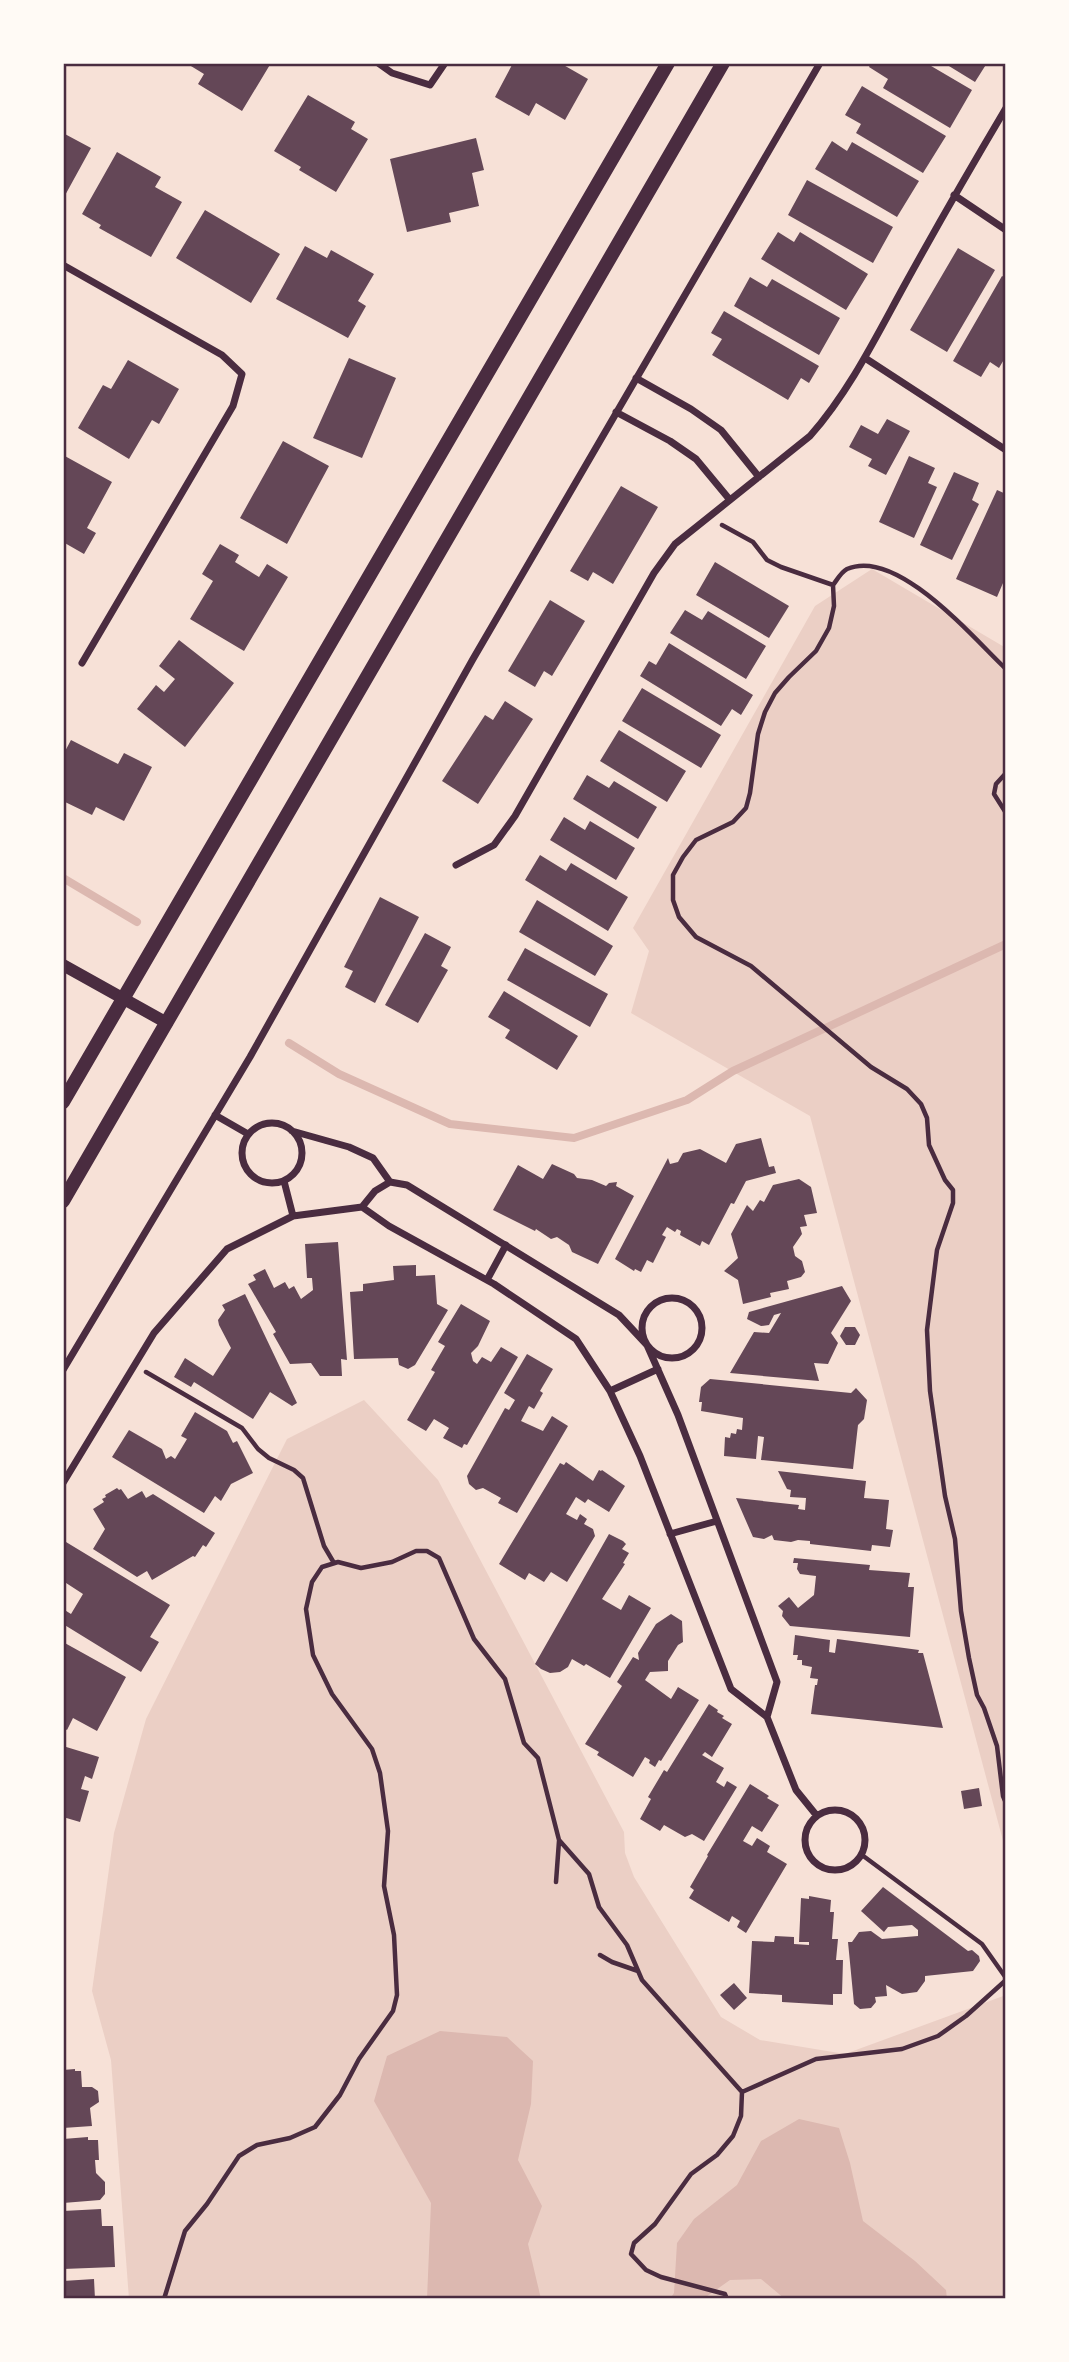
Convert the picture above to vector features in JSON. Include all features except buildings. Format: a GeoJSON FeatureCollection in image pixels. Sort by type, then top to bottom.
{"type":"FeatureCollection","features":[{"type":"Feature","properties":{"kind":"main road"},"geometry":{"type":"LineString","coordinates":[[63,1102],[668,63]]}},
{"type":"Feature","properties":{"kind":"main road"},"geometry":{"type":"LineString","coordinates":[[63,1201],[723,63]]}},
{"type":"Feature","properties":{"kind":"street"},"geometry":{"type":"LineString","coordinates":[[378,63],[392,73],[430,85],[445,63]]}},
{"type":"Feature","properties":{"kind":"street"},"geometry":{"type":"LineString","coordinates":[[63,1370],[292,985],[472,659],[820,63]]}},
{"type":"Feature","properties":{"kind":"street"},"geometry":{"type":"LineString","coordinates":[[456,864],[494,845],[515,816],[654,573],[676,544],[810,436],[826,418],[865,358],[954,195],[1006,108]]}},
{"type":"Feature","properties":{"kind":"street"},"geometry":{"type":"LineString","coordinates":[[954,195],[1006,230]]}},
{"type":"Feature","properties":{"kind":"street"},"geometry":{"type":"LineString","coordinates":[[63,265],[222,355],[242,374],[233,406],[82,663]]}},
{"type":"Feature","properties":{"kind":"street"},"geometry":{"type":"LineString","coordinates":[[865,358],[1006,450]]}},
{"type":"Feature","properties":{"kind":"street"},"geometry":{"type":"LineString","coordinates":[[636,378],[691,409],[721,430],[759,477]]}},
{"type":"Feature","properties":{"kind":"street"},"geometry":{"type":"LineString","coordinates":[[616,412],[696,458],[730,500]]}},
{"type":"Feature","properties":{"kind":"street"},"geometry":{"type":"LineString","coordinates":[[63,965],[167,1023]]}},
{"type":"Feature","properties":{"kind":"street"},"geometry":{"type":"LineString","coordinates":[[215,1115],[247,1134]]}},
{"type":"Feature","properties":{"kind":"street"},"geometry":{"type":"LineString","coordinates":[[292,1130],[299,1138],[302,1148],[298,1168],[284,1181],[264,1183],[247,1172],[241,1153],[247,1134],[264,1123],[284,1125],[373,1158],[390,1182]]}},
{"type":"Feature","properties":{"kind":"street"},"geometry":{"type":"LineString","coordinates":[[284,1181],[293,1216]]}},
{"type":"Feature","properties":{"kind":"street"},"geometry":{"type":"LineString","coordinates":[[362,1207],[375,1191],[390,1182],[407,1185],[619,1315],[647,1345],[654,1352],[673,1358],[691,1352],[702,1335],[701,1316],[695,1307],[678,1297],[668,1297],[650,1307],[642,1325],[643,1335],[647,1345],[678,1415],[777,1682],[766,1717]]}},
{"type":"Feature","properties":{"kind":"street"},"geometry":{"type":"LineString","coordinates":[[63,1483],[154,1333],[227,1249],[293,1216],[362,1207],[389,1226],[487,1280],[576,1339],[610,1391],[640,1456],[731,1689],[766,1717],[796,1790],[817,1816]]}},
{"type":"Feature","properties":{"kind":"street"},"geometry":{"type":"LineString","coordinates":[[487,1280],[506,1245]]}},
{"type":"Feature","properties":{"kind":"street"},"geometry":{"type":"LineString","coordinates":[[610,1391],[658,1369]]}},
{"type":"Feature","properties":{"kind":"street"},"geometry":{"type":"LineString","coordinates":[[670,1534],[717,1521]]}},
{"type":"Feature","properties":{"kind":"street"},"geometry":{"type":"LineString","coordinates":[[837,1810],[847,1812],[862,1825],[866,1845],[862,1855],[856,1863],[838,1871],[828,1870],[812,1860],[805,1842],[806,1832],[817,1816],[837,1810]]}},
{"type":"Feature","properties":{"kind":"path"},"geometry":{"type":"LineString","coordinates":[[710,516],[729,530],[753,541],[767,560],[781,568],[833,585]]}},
{"type":"Feature","properties":{"kind":"path"},"geometry":{"type":"LineString","coordinates":[[1006,669],[926,592],[885,568],[864,564],[844,570],[833,585],[834,606],[830,628],[816,651],[782,685],[765,712],[758,734],[746,808],[733,822],[696,840],[673,875],[673,900],[679,917],[696,937],[751,966],[872,1068],[907,1089],[921,1104],[927,1118],[929,1145],[945,1180],[953,1190],[953,1203],[937,1250],[927,1330],[930,1391],[945,1496],[955,1539],[961,1611],[969,1658],[976,1695],[984,1708],[997,1746],[1006,1803]]}},
{"type":"Feature","properties":{"kind":"path"},"geometry":{"type":"LineString","coordinates":[[1006,773],[996,783],[994,794],[1006,813]]}},
{"type":"Feature","properties":{"kind":"path"},"geometry":{"type":"LineString","coordinates":[[135,1365],[242,1428],[258,1449],[303,1478],[324,1546],[334,1563]]}},
{"type":"Feature","properties":{"kind":"path"},"geometry":{"type":"LineString","coordinates":[[164,2299],[185,2231],[239,2156],[257,2145],[290,2137],[315,2127],[340,2095],[359,2059],[393,2011],[397,1994],[394,1935],[384,1886],[388,1831],[380,1773],[372,1749],[332,1694],[313,1655],[306,1609],[312,1582],[321,1567],[334,1563],[361,1568],[392,1562],[416,1551],[427,1551],[439,1558],[474,1639],[505,1679],[524,1743],[538,1758],[559,1840],[556,1882]]}},
{"type":"Feature","properties":{"kind":"path"},"geometry":{"type":"LineString","coordinates":[[559,1840],[589,1874],[599,1907],[627,1945],[642,1980],[742,2092],[741,2116],[733,2136],[717,2155],[691,2174],[655,2224],[634,2243],[631,2254],[646,2270],[661,2277],[725,2294],[727,2299]]}},
{"type":"Feature","properties":{"kind":"path"},"geometry":{"type":"LineString","coordinates":[[742,2092],[816,2059],[902,2049],[938,2036],[966,2016],[1006,1979],[982,1944],[862,1855]]}},
{"type":"Feature","properties":{"kind":"path"},"geometry":{"type":"LineString","coordinates":[[600,1955],[638,1972]]}},
{"type":"Feature","properties":{"kind":"shaded area"},"geometry":{"type":"Polygon","coordinates":[[[872,569],[1006,648],[1006,1852],[810,1116],[631,1013],[649,951],[633,928],[815,606],[872,569]]]}},
{"type":"Feature","properties":{"kind":"shaded area"},"geometry":{"type":"Polygon","coordinates":[[[364,1400],[438,1480],[624,1832],[625,1853],[634,1877],[721,2017],[760,2040],[845,2054],[1006,1995],[1006,2299],[129,2299],[111,2060],[92,1991],[114,1833],[146,1719],[287,1439],[364,1400]]]}},
{"type":"Feature","properties":{"kind":"shaded area"},"geometry":{"type":"Polygon","coordinates":[[[440,2031],[507,2037],[533,2061],[531,2104],[518,2160],[542,2206],[528,2244],[541,2299],[427,2299],[431,2203],[374,2101],[387,2056],[440,2031]]]}},
{"type":"Feature","properties":{"kind":"shaded area"},"geometry":{"type":"Polygon","coordinates":[[[799,2119],[839,2128],[863,2221],[915,2261],[946,2290],[947,2299],[785,2299],[761,2279],[730,2280],[703,2299],[670,2299],[674,2293],[677,2243],[694,2219],[737,2185],[761,2141],[799,2119]]]}},
{"type":"Feature","properties":{"kind":"waterway"},"geometry":{"type":"LineString","coordinates":[[63,878],[137,922]]}},
{"type":"Feature","properties":{"kind":"waterway"},"geometry":{"type":"LineString","coordinates":[[289,1043],[339,1074],[450,1124],[574,1138],[687,1100],[733,1071],[1006,944]]}}]}
